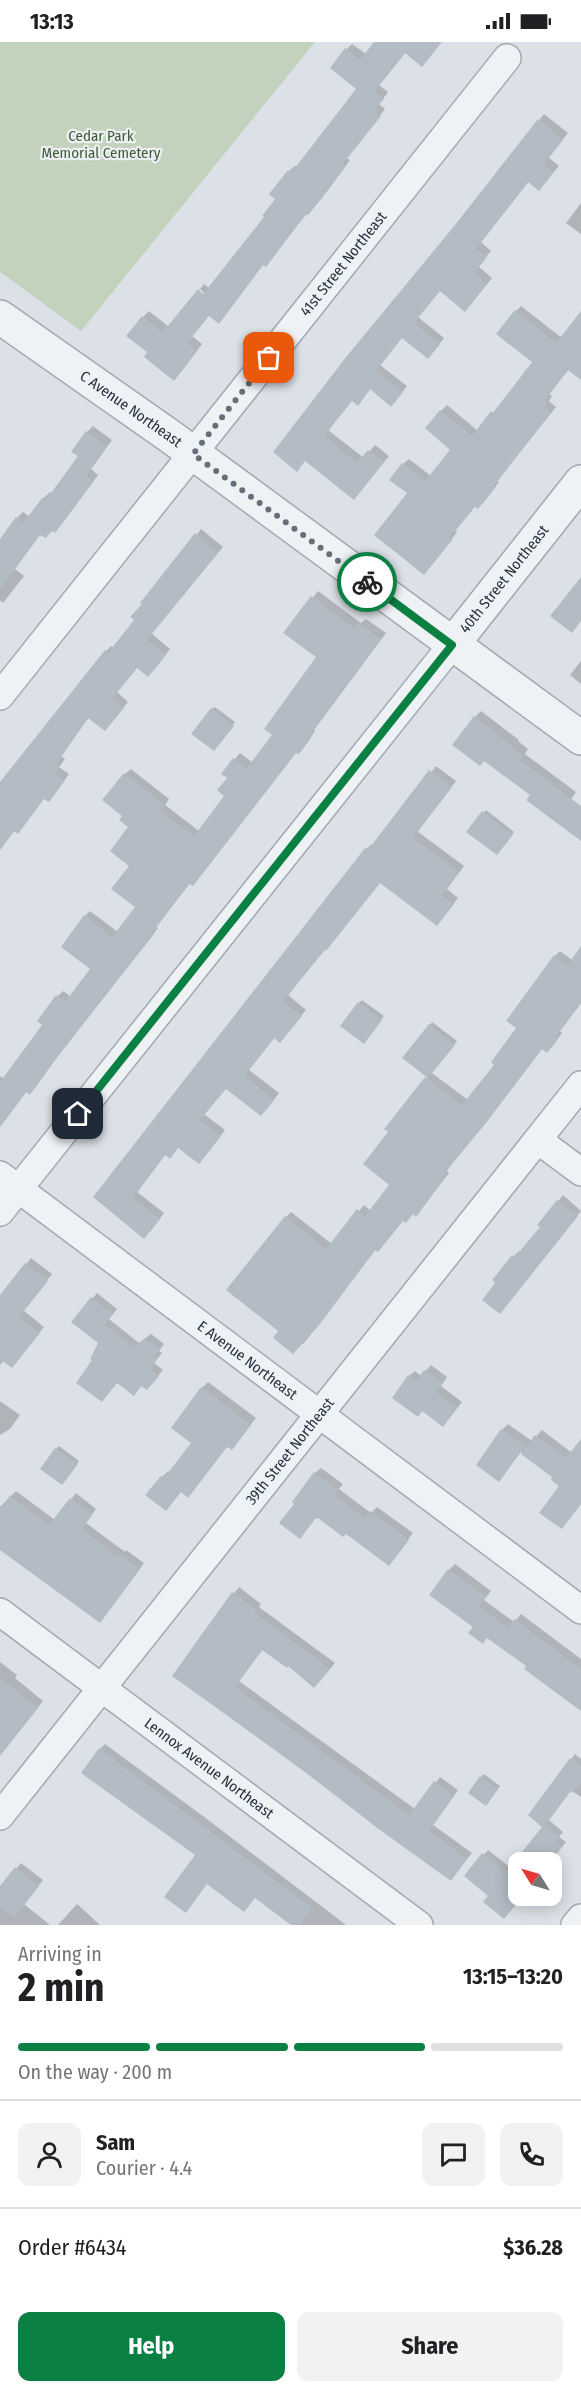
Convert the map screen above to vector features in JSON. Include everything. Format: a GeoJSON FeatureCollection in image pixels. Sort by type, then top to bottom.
{"type":"FeatureCollection","features":[{"type":"Feature","properties":{"kind":"street","name":"41st Street Northeast"},"geometry":{"type":"LineString","coordinates":[[0,696],[507,58]]}},
{"type":"Feature","properties":{"kind":"street","name":"C Avenue Northeast"},"geometry":{"type":"LineString","coordinates":[[0,317],[193,454],[581,738]]}},
{"type":"Feature","properties":{"kind":"street","name":"40th Street Northeast"},"geometry":{"type":"LineString","coordinates":[[0,1212],[9,1182],[452,645],[581,482]]}},
{"type":"Feature","properties":{"kind":"street","name":"39th Street Northeast"},"geometry":{"type":"LineString","coordinates":[[0,1816],[581,1085]]}},
{"type":"Feature","properties":{"kind":"street"},"geometry":{"type":"LineString","coordinates":[[538,1140],[581,1172]]}},
{"type":"Feature","properties":{"kind":"street","name":"E Avenue Northeast"},"geometry":{"type":"LineString","coordinates":[[9,1182],[581,1610]]}},
{"type":"Feature","properties":{"kind":"street","name":"Lennox Avenue Northeast"},"geometry":{"type":"LineString","coordinates":[[0,1612],[419,1925]]}},
{"type":"Feature","properties":{"kind":"street"},"geometry":{"type":"LineString","coordinates":[[575,1925],[581,1918]]}},
{"type":"Feature","properties":{"kind":"green space","name":"Cedar Park Memorial Cemetery"},"geometry":{"type":"Polygon","coordinates":[[[0,42],[315,42],[81,331],[0,272],[0,42]]]}},
{"type":"Feature","properties":{"kind":"building"},"geometry":{"type":"Polygon","coordinates":[[[374,42],[442,42],[422,67],[405,53],[375,91],[384,99],[374,110],[381,116],[342,165],[345,167],[322,198],[308,215],[306,214],[266,267],[263,265],[219,324],[209,316],[187,343],[197,351],[174,381],[144,357],[147,352],[126,336],[142,316],[163,332],[198,289],[203,294],[264,217],[262,216],[275,199],[269,194],[288,170],[291,173],[356,89],[330,68],[345,48],[360,60],[374,42]]]}},
{"type":"Feature","properties":{"kind":"building"},"geometry":{"type":"Polygon","coordinates":[[[538,119],[563,140],[544,164],[554,172],[539,191],[528,182],[476,249],[487,257],[474,273],[487,284],[465,312],[440,291],[414,323],[440,344],[428,359],[402,338],[376,371],[403,392],[391,407],[370,389],[358,406],[352,401],[324,436],[357,463],[368,450],[384,462],[354,500],[305,461],[297,472],[273,452],[347,356],[455,225],[538,119]]]}},
{"type":"Feature","properties":{"kind":"building"},"geometry":{"type":"Polygon","coordinates":[[[515,310],[556,343],[581,311],[581,380],[568,370],[545,400],[548,403],[544,408],[551,413],[478,509],[475,507],[450,537],[453,539],[424,575],[374,535],[407,493],[389,480],[402,463],[425,481],[450,450],[425,428],[440,410],[472,436],[491,411],[493,413],[532,362],[496,334],[515,310]]]}},
{"type":"Feature","properties":{"kind":"building"},"geometry":{"type":"Polygon","coordinates":[[[86,431],[107,447],[86,476],[93,482],[55,533],[52,530],[46,538],[40,535],[0,589],[0,539],[16,517],[23,523],[43,497],[46,500],[78,456],[71,452],[86,431]]]}},
{"type":"Feature","properties":{"kind":"building"},"geometry":{"type":"Polygon","coordinates":[[[195,533],[218,553],[147,640],[166,655],[148,677],[137,668],[112,699],[124,708],[105,731],[88,718],[57,763],[60,765],[55,773],[65,780],[49,802],[44,799],[18,834],[14,831],[0,850],[0,782],[105,650],[108,653],[134,620],[130,617],[195,533]]]}},
{"type":"Feature","properties":{"kind":"building"},"geometry":{"type":"Polygon","coordinates":[[[581,577],[581,621],[572,633],[550,616],[581,577]]]}},
{"type":"Feature","properties":{"kind":"building"},"geometry":{"type":"Polygon","coordinates":[[[311,596],[355,629],[359,623],[381,639],[309,736],[311,738],[299,754],[296,753],[193,886],[189,884],[152,933],[154,934],[49,1067],[30,1095],[26,1092],[0,1127],[0,1082],[42,1025],[37,1021],[56,995],[65,1002],[90,969],[61,947],[84,915],[112,937],[135,907],[111,889],[129,866],[110,851],[128,827],[119,820],[122,816],[102,800],[124,773],[165,805],[160,811],[194,836],[224,796],[217,790],[227,778],[221,774],[233,758],[247,768],[272,735],[264,729],[316,657],[283,633],[311,596]]]}},
{"type":"Feature","properties":{"kind":"building"},"geometry":{"type":"Polygon","coordinates":[[[211,708],[234,726],[214,751],[191,734],[211,708]]]}},
{"type":"Feature","properties":{"kind":"building"},"geometry":{"type":"Polygon","coordinates":[[[474,716],[514,747],[523,756],[520,760],[581,806],[581,841],[526,800],[530,795],[484,761],[480,766],[452,745],[474,716]]]}},
{"type":"Feature","properties":{"kind":"building"},"geometry":{"type":"Polygon","coordinates":[[[429,770],[452,787],[413,838],[459,872],[442,895],[454,904],[437,926],[380,883],[283,1002],[302,1016],[280,1043],[274,1038],[244,1076],[274,1100],[261,1116],[226,1089],[200,1120],[221,1136],[199,1164],[178,1148],[170,1159],[165,1155],[133,1198],[160,1219],[144,1239],[93,1197],[365,848],[368,850],[429,770]]]}},
{"type":"Feature","properties":{"kind":"building"},"geometry":{"type":"Polygon","coordinates":[[[482,811],[513,835],[497,855],[466,832],[482,811]]]}},
{"type":"Feature","properties":{"kind":"building"},"geometry":{"type":"Polygon","coordinates":[[[581,946],[581,1003],[555,1037],[558,1039],[547,1053],[542,1049],[447,1170],[442,1177],[444,1179],[416,1217],[413,1214],[406,1223],[403,1221],[378,1252],[375,1250],[320,1324],[293,1354],[273,1338],[278,1331],[226,1290],[285,1216],[326,1249],[357,1209],[365,1216],[389,1185],[363,1164],[388,1132],[384,1129],[425,1077],[462,1105],[494,1065],[491,1062],[516,1028],[506,1021],[554,955],[567,966],[581,946]]]}},
{"type":"Feature","properties":{"kind":"building"},"geometry":{"type":"Polygon","coordinates":[[[358,1002],[382,1020],[364,1044],[340,1026],[358,1002]]]}},
{"type":"Feature","properties":{"kind":"building"},"geometry":{"type":"Polygon","coordinates":[[[429,1024],[455,1045],[428,1078],[402,1058],[429,1024]]]}},
{"type":"Feature","properties":{"kind":"building"},"geometry":{"type":"Polygon","coordinates":[[[557,1200],[578,1216],[500,1314],[482,1300],[495,1283],[492,1280],[512,1255],[515,1257],[540,1227],[537,1225],[557,1200]]]}},
{"type":"Feature","properties":{"kind":"building"},"geometry":{"type":"Polygon","coordinates":[[[25,1263],[48,1281],[19,1317],[40,1333],[12,1368],[0,1359],[0,1295],[25,1263]]]}},
{"type":"Feature","properties":{"kind":"building"},"geometry":{"type":"Polygon","coordinates":[[[91,1297],[113,1314],[105,1325],[134,1347],[137,1343],[140,1345],[145,1338],[160,1349],[155,1356],[158,1358],[150,1369],[159,1376],[147,1390],[141,1386],[134,1396],[117,1383],[102,1402],[76,1383],[92,1360],[90,1359],[98,1343],[71,1322],[91,1297]]]}},
{"type":"Feature","properties":{"kind":"building"},"geometry":{"type":"Polygon","coordinates":[[[424,1370],[443,1383],[436,1392],[457,1408],[443,1427],[422,1411],[418,1417],[392,1398],[408,1375],[416,1381],[424,1370]]]}},
{"type":"Feature","properties":{"kind":"building"},"geometry":{"type":"Polygon","coordinates":[[[201,1387],[251,1425],[232,1450],[227,1447],[188,1498],[181,1492],[166,1511],[145,1495],[161,1476],[164,1478],[191,1443],[171,1428],[201,1387]]]}},
{"type":"Feature","properties":{"kind":"building"},"geometry":{"type":"Polygon","coordinates":[[[501,1429],[525,1446],[499,1482],[476,1465],[501,1429]]]}},
{"type":"Feature","properties":{"kind":"building"},"geometry":{"type":"Polygon","coordinates":[[[535,1435],[566,1458],[581,1439],[581,1504],[562,1529],[539,1513],[559,1486],[551,1480],[552,1477],[521,1454],[535,1435]]]}},
{"type":"Feature","properties":{"kind":"building"},"geometry":{"type":"Polygon","coordinates":[[[55,1448],[78,1464],[62,1485],[40,1469],[55,1448]]]}},
{"type":"Feature","properties":{"kind":"building"},"geometry":{"type":"Polygon","coordinates":[[[314,1472],[338,1490],[334,1495],[365,1518],[370,1511],[409,1540],[389,1566],[346,1534],[343,1537],[318,1518],[300,1539],[279,1523],[314,1472]]]}},
{"type":"Feature","properties":{"kind":"building"},"geometry":{"type":"Polygon","coordinates":[[[10,1496],[49,1525],[70,1498],[92,1515],[82,1529],[118,1557],[120,1554],[140,1569],[100,1623],[0,1550],[0,1509],[10,1496]]]}},
{"type":"Feature","properties":{"kind":"building"},"geometry":{"type":"Polygon","coordinates":[[[448,1569],[486,1597],[479,1606],[508,1628],[514,1619],[581,1669],[581,1711],[524,1669],[526,1666],[487,1638],[483,1644],[468,1633],[473,1627],[429,1595],[448,1569]]]}},
{"type":"Feature","properties":{"kind":"building"},"geometry":{"type":"Polygon","coordinates":[[[232,1592],[257,1610],[255,1613],[330,1669],[314,1688],[288,1666],[287,1668],[262,1650],[235,1687],[409,1815],[434,1781],[454,1796],[429,1831],[467,1859],[451,1881],[172,1676],[232,1592]]]}},
{"type":"Feature","properties":{"kind":"building"},"geometry":{"type":"Polygon","coordinates":[[[0,1678],[38,1708],[0,1756],[0,1678]]]}},
{"type":"Feature","properties":{"kind":"building"},"geometry":{"type":"Polygon","coordinates":[[[99,1748],[312,1908],[300,1925],[291,1925],[255,1898],[244,1912],[207,1884],[186,1913],[164,1897],[195,1855],[81,1773],[99,1748]]]}},
{"type":"Feature","properties":{"kind":"building"},"geometry":{"type":"Polygon","coordinates":[[[570,1758],[581,1766],[581,1783],[573,1793],[571,1791],[545,1825],[560,1837],[555,1842],[562,1847],[558,1852],[522,1852],[542,1827],[528,1815],[570,1758]]]}},
{"type":"Feature","properties":{"kind":"building"},"geometry":{"type":"Polygon","coordinates":[[[480,1776],[498,1789],[486,1806],[468,1793],[480,1776]]]}},
{"type":"Feature","properties":{"kind":"building"},"geometry":{"type":"Polygon","coordinates":[[[482,1853],[506,1872],[508,1870],[508,1906],[515,1906],[504,1919],[483,1902],[488,1896],[464,1876],[482,1853]]]}},
{"type":"Feature","properties":{"kind":"building"},"geometry":{"type":"Polygon","coordinates":[[[15,1867],[39,1886],[14,1918],[0,1907],[0,1886],[15,1867]]]}},
{"type":"Feature","properties":{"kind":"way so far"},"geometry":{"type":"LineString","coordinates":[[269,358],[193,454],[367,582]]}},
{"type":"Feature","properties":{"kind":"route"},"geometry":{"type":"LineString","coordinates":[[78,1114],[452,645],[367,582]]}}]}
